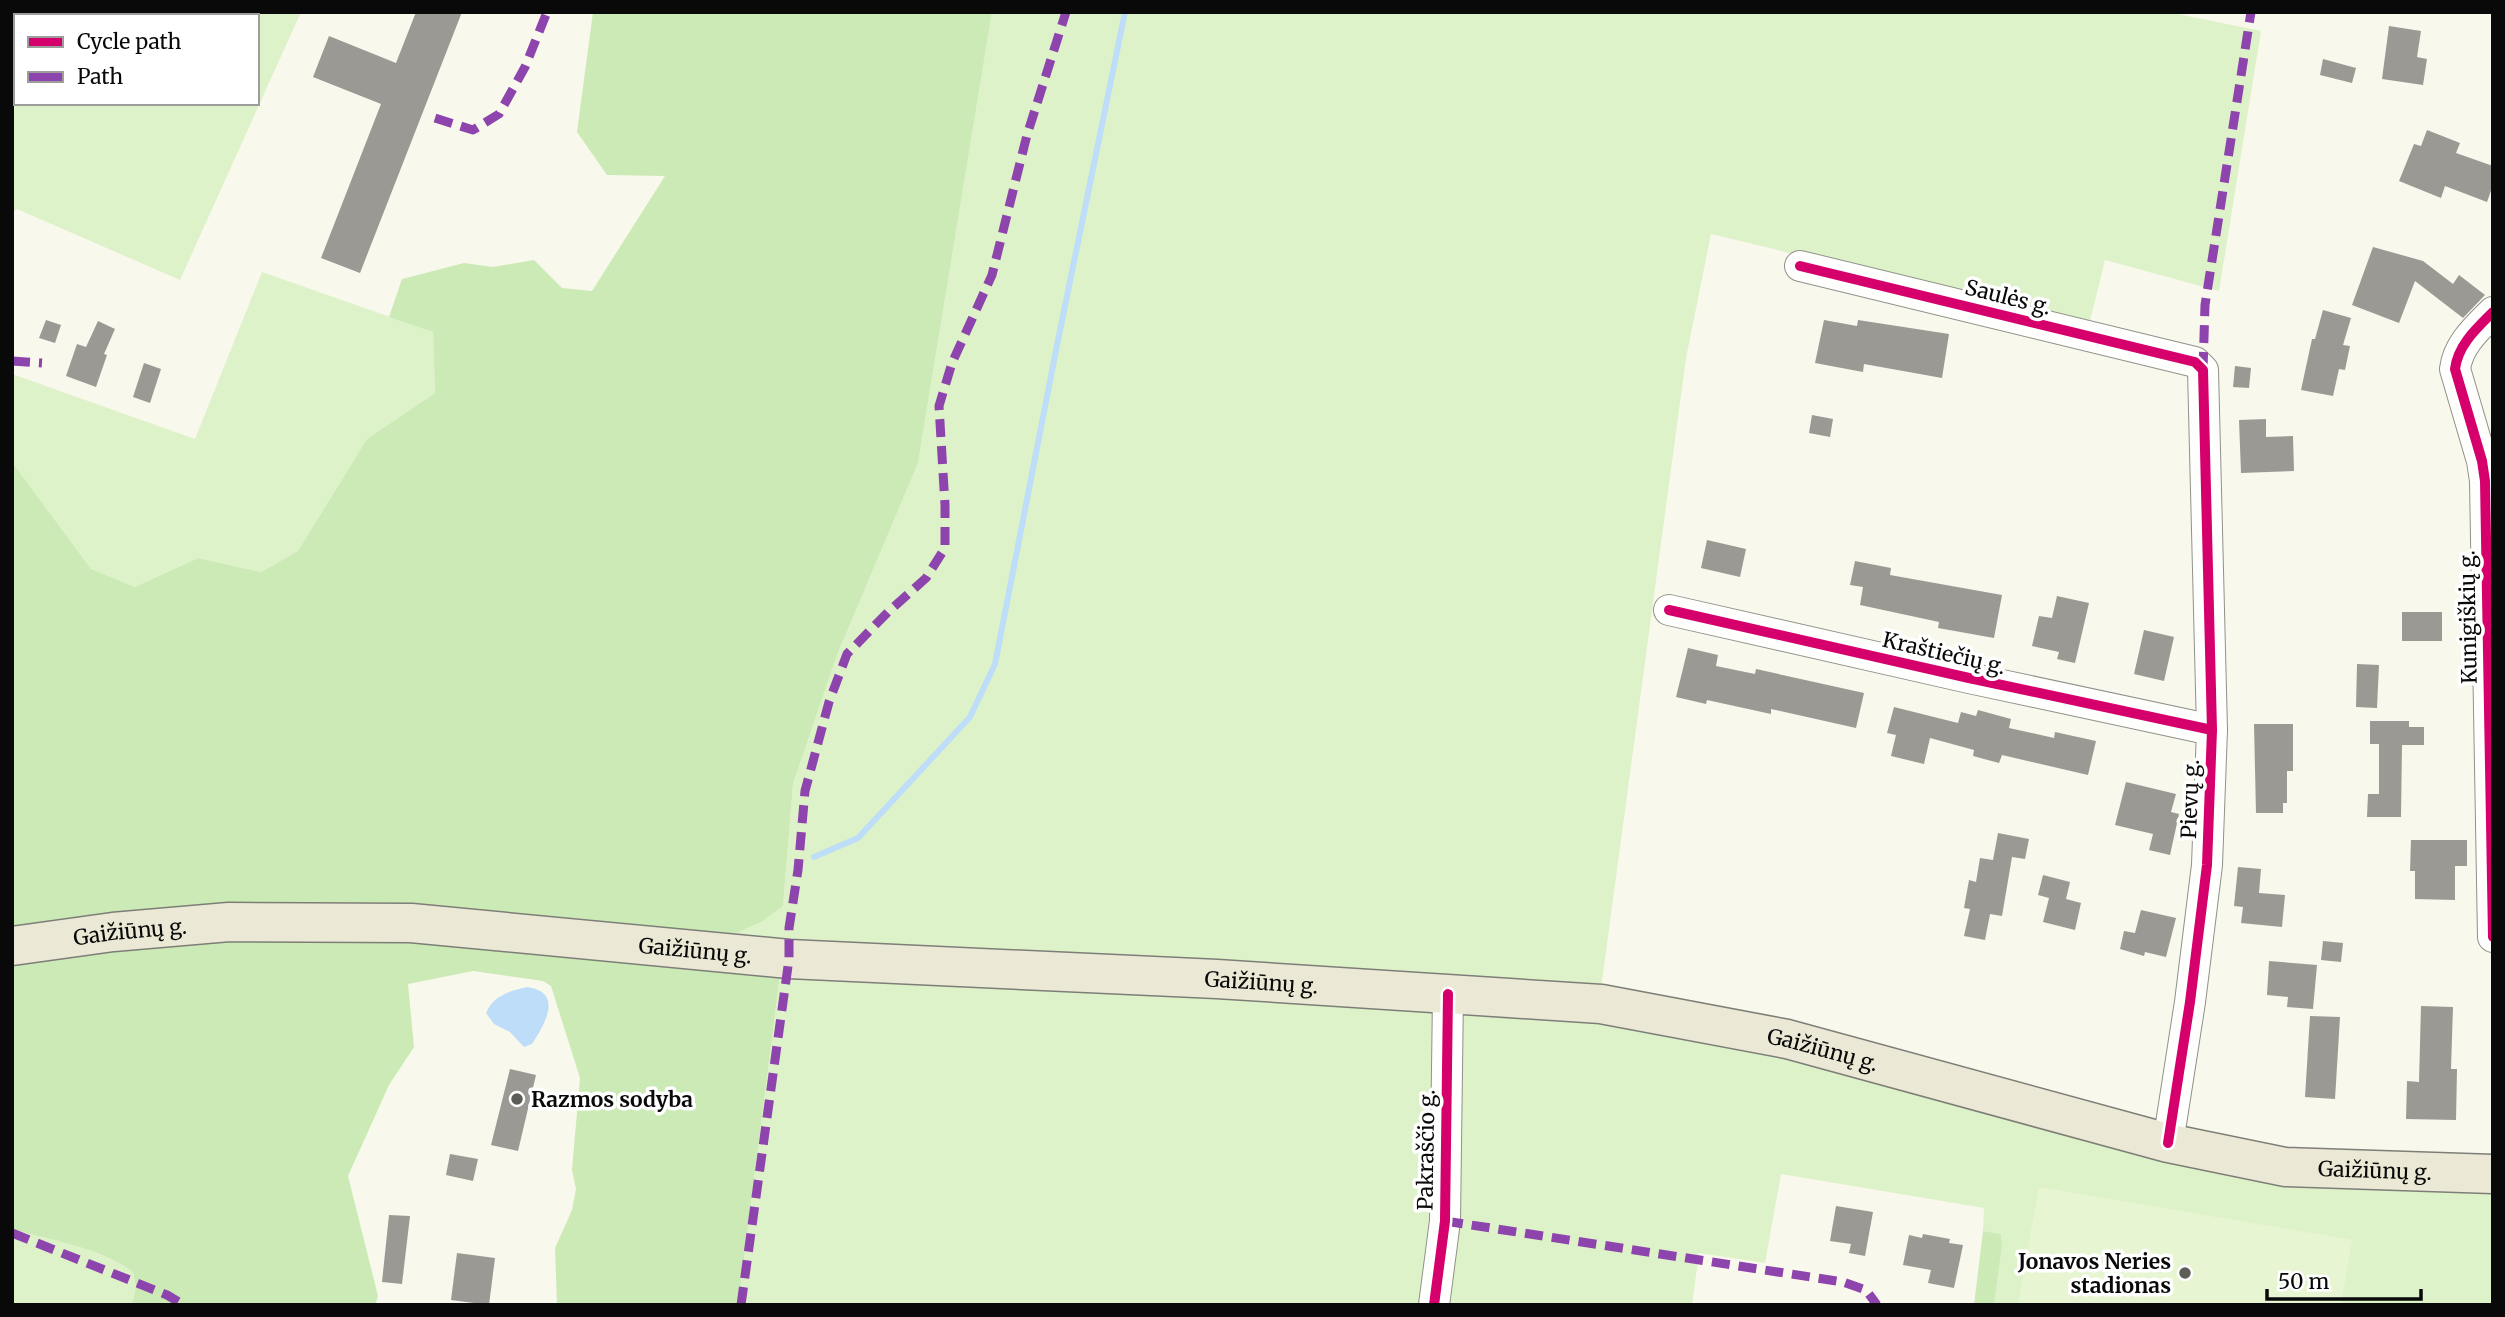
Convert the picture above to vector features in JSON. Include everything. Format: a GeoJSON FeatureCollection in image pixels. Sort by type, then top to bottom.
{"type":"FeatureCollection","features":[{"type":"Feature","properties":{"kind":"main road","name":"Gaižiūnų g."},"geometry":{"type":"LineString","coordinates":[[12,946],[113,932],[229,922],[411,923],[789,959],[1217,979],[1601,1004],[1787,1039],[2168,1143],[2285,1167],[2493,1174]]}},
{"type":"Feature","properties":{"kind":"street","name":"Saulės g."},"geometry":{"type":"LineString","coordinates":[[1801,266],[2195,362],[2203,370]]}},
{"type":"Feature","properties":{"kind":"street","name":"Kunigiškių g."},"geometry":{"type":"LineString","coordinates":[[2493,312],[2463,346],[2455,369],[2482,461],[2485,481],[2493,937]]}},
{"type":"Feature","properties":{"kind":"street","name":"Pievų g."},"geometry":{"type":"LineString","coordinates":[[2168,1143],[2190,1002],[2207,865],[2212,730],[2203,370]]}},
{"type":"Feature","properties":{"kind":"street","name":"Kraštiečių g."},"geometry":{"type":"LineString","coordinates":[[1670,610],[2212,730]]}},
{"type":"Feature","properties":{"kind":"street","name":"Pakraščio g."},"geometry":{"type":"LineString","coordinates":[[1434,1305],[1445,1221],[1448,994]]}},
{"type":"Feature","properties":{"kind":"green space"},"geometry":{"type":"Polygon","coordinates":[[[12,12],[301,12],[180,280],[17,209],[12,213],[12,12]]]}},
{"type":"Feature","properties":{"kind":"green space"},"geometry":{"type":"Polygon","coordinates":[[[593,12],[992,12],[918,463],[837,655],[793,784],[783,906],[763,921],[726,938],[780,975],[738,1305],[557,1305],[555,1248],[572,1210],[576,1189],[572,1170],[580,1078],[551,986],[543,981],[473,971],[408,984],[414,1047],[389,1085],[348,1176],[378,1296],[375,1305],[132,1305],[136,1287],[133,1272],[120,1263],[75,1246],[12,1229],[12,462],[91,569],[135,587],[198,558],[261,572],[298,551],[367,439],[435,393],[433,332],[389,317],[402,279],[464,263],[493,267],[534,260],[562,288],[592,291],[665,176],[607,175],[577,132],[593,12]]]}},
{"type":"Feature","properties":{"kind":"green space"},"geometry":{"type":"Polygon","coordinates":[[[992,12],[2168,12],[2261,31],[2219,291],[2105,260],[2089,325],[1711,234],[1686,358],[1600,996],[726,938],[763,921],[783,906],[793,784],[837,655],[918,463],[992,12]]]}},
{"type":"Feature","properties":{"kind":"green space"},"geometry":{"type":"Polygon","coordinates":[[[262,272],[433,332],[435,393],[367,439],[298,551],[261,572],[198,558],[135,587],[91,569],[12,462],[12,374],[195,439],[262,272]]]}},
{"type":"Feature","properties":{"kind":"green space"},"geometry":{"type":"Polygon","coordinates":[[[780,975],[1213,990],[1594,1020],[1760,1044],[1966,1098],[2493,1186],[2493,1305],[1994,1305],[2002,1246],[2001,1234],[1983,1231],[1984,1208],[1781,1174],[1765,1263],[1699,1253],[1692,1305],[738,1305],[780,975]]]}},
{"type":"Feature","properties":{"kind":"green space","name":"Jonavos Neries stadionas"},"geometry":{"type":"Polygon","coordinates":[[[2039,1187],[2352,1240],[2341,1305],[2018,1305],[2039,1187]]]}},
{"type":"Feature","properties":{"kind":"green space"},"geometry":{"type":"Polygon","coordinates":[[[12,1229],[75,1246],[120,1263],[133,1272],[136,1287],[132,1305],[12,1305],[12,1229]]]}},
{"type":"Feature","properties":{"kind":"green space"},"geometry":{"type":"Polygon","coordinates":[[[1983,1231],[2001,1234],[2002,1246],[1994,1305],[1974,1305],[1983,1231]]]}},
{"type":"Feature","properties":{"kind":"water"},"geometry":{"type":"Polygon","coordinates":[[[527,987],[545,995],[548,1010],[532,1044],[524,1047],[510,1032],[494,1024],[486,1013],[502,995],[527,987]]]}},
{"type":"Feature","properties":{"kind":"building"},"geometry":{"type":"Polygon","coordinates":[[[416,12],[462,12],[360,273],[321,258],[381,104],[313,77],[329,36],[396,63],[416,12]]]}},
{"type":"Feature","properties":{"kind":"building"},"geometry":{"type":"Polygon","coordinates":[[[2389,26],[2421,31],[2417,57],[2427,59],[2423,85],[2382,79],[2389,26]]]}},
{"type":"Feature","properties":{"kind":"building"},"geometry":{"type":"Polygon","coordinates":[[[2323,59],[2356,68],[2352,83],[2320,75],[2323,59]]]}},
{"type":"Feature","properties":{"kind":"building"},"geometry":{"type":"Polygon","coordinates":[[[2427,130],[2460,143],[2456,153],[2493,166],[2493,185],[2487,202],[2445,186],[2441,198],[2399,181],[2414,144],[2421,146],[2427,130]]]}},
{"type":"Feature","properties":{"kind":"building"},"geometry":{"type":"Polygon","coordinates":[[[2373,247],[2423,261],[2453,284],[2459,275],[2485,295],[2463,318],[2415,281],[2399,323],[2352,305],[2373,247]]]}},
{"type":"Feature","properties":{"kind":"building"},"geometry":{"type":"Polygon","coordinates":[[[2323,310],[2351,318],[2343,345],[2350,346],[2345,370],[2339,369],[2333,396],[2301,390],[2312,339],[2315,339],[2323,310]]]}},
{"type":"Feature","properties":{"kind":"building"},"geometry":{"type":"Polygon","coordinates":[[[46,320],[61,325],[55,343],[39,338],[46,320]]]}},
{"type":"Feature","properties":{"kind":"building"},"geometry":{"type":"Polygon","coordinates":[[[1824,320],[1857,326],[1858,320],[1949,334],[1942,378],[1864,364],[1863,372],[1815,363],[1824,320]]]}},
{"type":"Feature","properties":{"kind":"building"},"geometry":{"type":"Polygon","coordinates":[[[98,321],[115,329],[104,354],[107,355],[96,387],[66,376],[77,344],[86,347],[98,321]]]}},
{"type":"Feature","properties":{"kind":"building"},"geometry":{"type":"Polygon","coordinates":[[[144,363],[161,369],[150,403],[133,397],[144,363]]]}},
{"type":"Feature","properties":{"kind":"building"},"geometry":{"type":"Polygon","coordinates":[[[2235,366],[2251,368],[2249,388],[2233,387],[2235,366]]]}},
{"type":"Feature","properties":{"kind":"building"},"geometry":{"type":"Polygon","coordinates":[[[1812,415],[1833,419],[1830,437],[1809,433],[1812,415]]]}},
{"type":"Feature","properties":{"kind":"building"},"geometry":{"type":"Polygon","coordinates":[[[2266,419],[2266,437],[2293,436],[2294,471],[2241,473],[2239,420],[2266,419]]]}},
{"type":"Feature","properties":{"kind":"building"},"geometry":{"type":"Polygon","coordinates":[[[1707,540],[1746,549],[1740,577],[1701,568],[1707,540]]]}},
{"type":"Feature","properties":{"kind":"building"},"geometry":{"type":"Polygon","coordinates":[[[1855,561],[1891,568],[1890,575],[2002,595],[1994,638],[1938,628],[1939,622],[1860,605],[1863,587],[1850,585],[1855,561]]]}},
{"type":"Feature","properties":{"kind":"building"},"geometry":{"type":"Polygon","coordinates":[[[2057,596],[2089,603],[2075,663],[2057,659],[2059,652],[2032,646],[2039,616],[2052,618],[2057,596]]]}},
{"type":"Feature","properties":{"kind":"building"},"geometry":{"type":"Polygon","coordinates":[[[2402,612],[2442,612],[2442,641],[2402,641],[2402,612]]]}},
{"type":"Feature","properties":{"kind":"building"},"geometry":{"type":"Polygon","coordinates":[[[2144,630],[2174,637],[2164,681],[2134,674],[2144,630]]]}},
{"type":"Feature","properties":{"kind":"building"},"geometry":{"type":"Polygon","coordinates":[[[1688,648],[1718,655],[1716,666],[1755,674],[1756,669],[1864,693],[1856,728],[1771,709],[1771,714],[1707,700],[1706,704],[1676,697],[1688,648]]]}},
{"type":"Feature","properties":{"kind":"building"},"geometry":{"type":"Polygon","coordinates":[[[2357,664],[2379,665],[2377,708],[2356,707],[2357,664]]]}},
{"type":"Feature","properties":{"kind":"building"},"geometry":{"type":"Polygon","coordinates":[[[1894,707],[1958,723],[1961,712],[1976,716],[1978,710],[2011,719],[2009,728],[2054,738],[2055,732],[2096,741],[2088,775],[2002,755],[1999,763],[1973,756],[1974,750],[1930,738],[1924,764],[1891,756],[1896,735],[1887,733],[1894,707]]]}},
{"type":"Feature","properties":{"kind":"building"},"geometry":{"type":"Polygon","coordinates":[[[2370,721],[2409,721],[2409,727],[2424,727],[2424,745],[2402,745],[2401,817],[2367,817],[2368,794],[2379,794],[2379,744],[2370,744],[2370,721]]]}},
{"type":"Feature","properties":{"kind":"building"},"geometry":{"type":"Polygon","coordinates":[[[2254,724],[2293,724],[2293,771],[2287,771],[2287,803],[2283,803],[2283,813],[2256,813],[2254,724]]]}},
{"type":"Feature","properties":{"kind":"building"},"geometry":{"type":"Polygon","coordinates":[[[2126,782],[2176,794],[2171,812],[2179,814],[2170,855],[2149,850],[2153,834],[2115,825],[2126,782]]]}},
{"type":"Feature","properties":{"kind":"building"},"geometry":{"type":"Polygon","coordinates":[[[1998,833],[2029,839],[2025,859],[2012,857],[2002,916],[1990,914],[1985,940],[1964,936],[1970,909],[1964,908],[1969,880],[1976,882],[1980,858],[1993,860],[1998,833]]]}},
{"type":"Feature","properties":{"kind":"building"},"geometry":{"type":"Polygon","coordinates":[[[2411,840],[2467,840],[2467,866],[2455,866],[2455,900],[2415,899],[2415,871],[2410,871],[2411,840]]]}},
{"type":"Feature","properties":{"kind":"building"},"geometry":{"type":"Polygon","coordinates":[[[2238,867],[2261,869],[2259,893],[2285,895],[2282,927],[2241,923],[2243,907],[2234,906],[2238,867]]]}},
{"type":"Feature","properties":{"kind":"building"},"geometry":{"type":"Polygon","coordinates":[[[2043,875],[2070,882],[2066,899],[2081,903],[2075,930],[2043,922],[2049,898],[2038,895],[2043,875]]]}},
{"type":"Feature","properties":{"kind":"building"},"geometry":{"type":"Polygon","coordinates":[[[2141,910],[2176,918],[2166,957],[2145,952],[2144,956],[2120,949],[2124,931],[2135,933],[2141,910]]]}},
{"type":"Feature","properties":{"kind":"building"},"geometry":{"type":"Polygon","coordinates":[[[2323,941],[2343,943],[2341,962],[2321,960],[2323,941]]]}},
{"type":"Feature","properties":{"kind":"building"},"geometry":{"type":"Polygon","coordinates":[[[2269,961],[2317,965],[2313,1009],[2287,1007],[2288,997],[2267,995],[2269,961]]]}},
{"type":"Feature","properties":{"kind":"building"},"geometry":{"type":"Polygon","coordinates":[[[2421,1006],[2453,1007],[2451,1069],[2457,1069],[2456,1120],[2406,1119],[2407,1081],[2419,1082],[2421,1006]]]}},
{"type":"Feature","properties":{"kind":"building"},"geometry":{"type":"Polygon","coordinates":[[[2310,1016],[2340,1017],[2335,1099],[2305,1097],[2310,1016]]]}},
{"type":"Feature","properties":{"kind":"building","name":"Razmos sodyba"},"geometry":{"type":"Polygon","coordinates":[[[510,1069],[536,1075],[518,1151],[491,1145],[510,1069]]]}},
{"type":"Feature","properties":{"kind":"building"},"geometry":{"type":"Polygon","coordinates":[[[450,1154],[478,1159],[473,1181],[446,1175],[450,1154]]]}},
{"type":"Feature","properties":{"kind":"building"},"geometry":{"type":"Polygon","coordinates":[[[1836,1206],[1873,1212],[1865,1256],[1849,1253],[1851,1244],[1830,1241],[1836,1206]]]}},
{"type":"Feature","properties":{"kind":"building"},"geometry":{"type":"Polygon","coordinates":[[[389,1215],[410,1216],[402,1284],[382,1282],[389,1215]]]}},
{"type":"Feature","properties":{"kind":"building"},"geometry":{"type":"Polygon","coordinates":[[[1923,1234],[1950,1239],[1949,1243],[1963,1245],[1954,1288],[1928,1283],[1931,1270],[1903,1265],[1909,1235],[1922,1238],[1923,1234]]]}},
{"type":"Feature","properties":{"kind":"building"},"geometry":{"type":"Polygon","coordinates":[[[457,1253],[495,1258],[489,1305],[451,1300],[457,1253]]]}},
{"type":"Feature","properties":{"kind":"waterway"},"geometry":{"type":"LineString","coordinates":[[814,857],[858,838],[970,717],[995,664],[1125,12]]}},
{"type":"Feature","properties":{"kind":"marked path"},"geometry":{"type":"LineString","coordinates":[[435,118],[473,130],[499,114],[525,67],[547,12]]}},
{"type":"Feature","properties":{"kind":"marked path"},"geometry":{"type":"LineString","coordinates":[[741,1305],[789,959],[789,928],[798,870],[805,791],[829,702],[847,654],[926,578],[945,548],[939,406],[952,363],[992,275],[1027,135],[1066,12]]}},
{"type":"Feature","properties":{"kind":"marked path"},"geometry":{"type":"LineString","coordinates":[[2203,370],[2205,305],[2251,12]]}},
{"type":"Feature","properties":{"kind":"marked path"},"geometry":{"type":"LineString","coordinates":[[12,361],[42,363]]}},
{"type":"Feature","properties":{"kind":"marked path"},"geometry":{"type":"LineString","coordinates":[[1445,1221],[1843,1282],[1866,1290],[1877,1305]]}},
{"type":"Feature","properties":{"kind":"marked path"},"geometry":{"type":"LineString","coordinates":[[12,1233],[167,1295],[184,1305]]}},
{"type":"Feature","properties":{"kind":"cycle path"},"geometry":{"type":"LineString","coordinates":[[1800,266],[2195,362],[2203,370],[2212,730],[2207,865],[2190,1002],[2168,1143]]}},
{"type":"Feature","properties":{"kind":"cycle path"},"geometry":{"type":"LineString","coordinates":[[2493,312],[2464,345],[2455,369],[2482,461],[2485,481],[2493,937]]}},
{"type":"Feature","properties":{"kind":"cycle path"},"geometry":{"type":"LineString","coordinates":[[1669,610],[2212,730]]}},
{"type":"Feature","properties":{"kind":"cycle path"},"geometry":{"type":"LineString","coordinates":[[1434,1305],[1445,1221],[1448,994]]}},
{"type":"Feature","properties":{"kind":"place","name":"Razmos sodyba"},"geometry":{"type":"Point","coordinates":[517,1099]}},
{"type":"Feature","properties":{"kind":"place","name":"Jonavos Neries stadionas"},"geometry":{"type":"Point","coordinates":[2185,1273]}}]}
